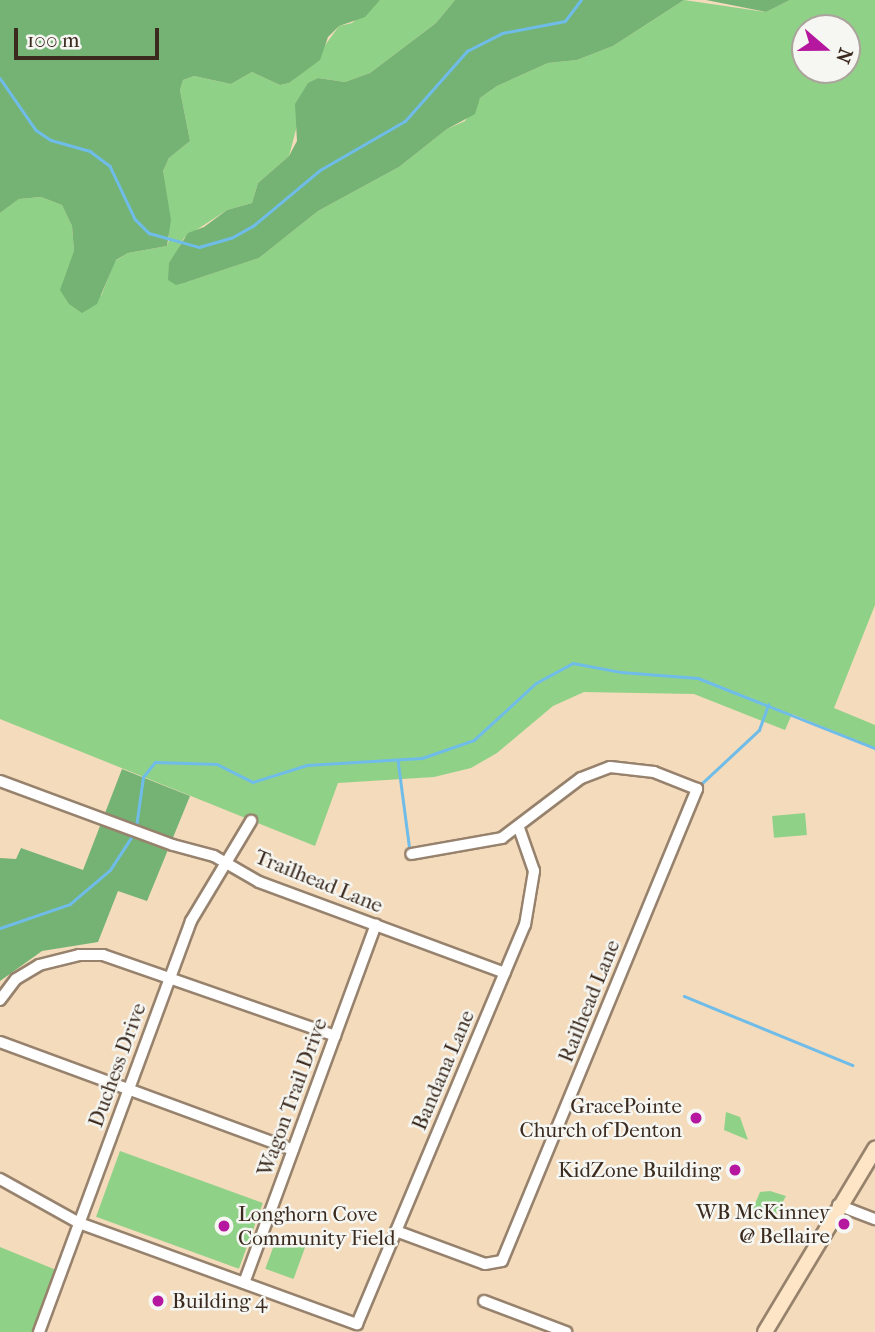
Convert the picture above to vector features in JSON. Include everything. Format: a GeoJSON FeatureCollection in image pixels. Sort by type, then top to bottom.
{"type":"FeatureCollection","features":[{"type":"Feature","properties":{"kind":"main road"},"geometry":{"type":"LineString","coordinates":[[765,1332],[838,1205],[875,1149]]}},
{"type":"Feature","properties":{"kind":"street","name":"Railhead Lane"},"geometry":{"type":"LineString","coordinates":[[396,1231],[478,1262],[498,1265],[697,789],[654,772],[610,767],[581,778],[519,828]]}},
{"type":"Feature","properties":{"kind":"street","name":"Trailhead Lane"},"geometry":{"type":"LineString","coordinates":[[0,781],[229,863],[258,882],[505,973]]}},
{"type":"Feature","properties":{"kind":"street","name":"Duchess Drive"},"geometry":{"type":"LineString","coordinates":[[39,1332],[192,917],[229,863],[251,821]]}},
{"type":"Feature","properties":{"kind":"street"},"geometry":{"type":"LineString","coordinates":[[411,854],[474,846],[519,828]]}},
{"type":"Feature","properties":{"kind":"street","name":"Bandana Lane"},"geometry":{"type":"LineString","coordinates":[[244,1283],[357,1324],[505,973],[533,893],[533,862],[519,828]]}},
{"type":"Feature","properties":{"kind":"street","name":"Wagon Trail Drive"},"geometry":{"type":"LineString","coordinates":[[244,1283],[376,925]]}},
{"type":"Feature","properties":{"kind":"street"},"geometry":{"type":"LineString","coordinates":[[0,1000],[27,971],[79,954],[114,957],[335,1036]]}},
{"type":"Feature","properties":{"kind":"street"},"geometry":{"type":"LineString","coordinates":[[0,1042],[293,1150]]}},
{"type":"Feature","properties":{"kind":"street"},"geometry":{"type":"LineString","coordinates":[[0,1179],[79,1223],[244,1283]]}},
{"type":"Feature","properties":{"kind":"street"},"geometry":{"type":"LineString","coordinates":[[838,1205],[875,1219]]}},
{"type":"Feature","properties":{"kind":"street"},"geometry":{"type":"LineString","coordinates":[[484,1301],[566,1332]]}},
{"type":"Feature","properties":{"kind":"green space"},"geometry":{"type":"Polygon","coordinates":[[[0,0],[380,0],[365,17],[339,26],[328,37],[320,60],[289,83],[280,85],[252,72],[231,84],[194,76],[183,80],[180,90],[190,141],[169,158],[163,171],[171,220],[167,246],[128,253],[116,260],[97,304],[82,313],[69,304],[60,290],[74,251],[72,226],[62,205],[41,197],[19,199],[0,213],[0,0]]]}},
{"type":"Feature","properties":{"kind":"green space"},"geometry":{"type":"Polygon","coordinates":[[[380,0],[455,0],[436,23],[370,73],[345,82],[318,78],[308,84],[289,156],[258,183],[252,203],[227,210],[184,238],[174,257],[187,282],[259,258],[318,211],[399,167],[447,129],[465,121],[480,98],[497,86],[548,63],[577,60],[613,46],[684,0],[766,12],[790,0],[875,0],[875,605],[834,708],[875,725],[875,748],[792,714],[785,730],[694,694],[584,692],[553,706],[497,753],[471,768],[434,777],[338,783],[315,846],[0,719],[0,213],[19,199],[41,197],[62,205],[72,226],[74,251],[101,296],[115,261],[128,253],[167,246],[169,240],[163,171],[169,158],[190,141],[180,90],[183,80],[194,76],[231,84],[252,72],[280,85],[289,83],[310,66],[339,26],[352,23],[380,0]]]}},
{"type":"Feature","properties":{"kind":"green space"},"geometry":{"type":"Polygon","coordinates":[[[455,0],[684,0],[613,46],[577,60],[548,63],[497,86],[480,98],[475,114],[447,129],[399,167],[318,211],[259,258],[176,285],[168,280],[169,263],[188,233],[204,227],[227,210],[252,203],[258,183],[289,156],[297,141],[295,104],[308,83],[318,78],[345,82],[370,73],[436,23],[455,0]]]}},
{"type":"Feature","properties":{"kind":"green space"},"geometry":{"type":"Polygon","coordinates":[[[706,0],[790,0],[766,12],[706,0]]]}},
{"type":"Feature","properties":{"kind":"green space"},"geometry":{"type":"Polygon","coordinates":[[[122,769],[190,796],[147,901],[118,891],[98,942],[42,951],[0,981],[0,858],[16,859],[21,848],[83,870],[122,769]]]}},
{"type":"Feature","properties":{"kind":"green space"},"geometry":{"type":"Polygon","coordinates":[[[805,813],[807,835],[774,838],[772,816],[805,813]]]}},
{"type":"Feature","properties":{"kind":"green space"},"geometry":{"type":"Polygon","coordinates":[[[726,1112],[740,1117],[748,1140],[724,1130],[726,1112]]]}},
{"type":"Feature","properties":{"kind":"green space"},"geometry":{"type":"Polygon","coordinates":[[[120,1151],[263,1203],[239,1269],[96,1217],[120,1151]]]}},
{"type":"Feature","properties":{"kind":"green space"},"geometry":{"type":"Polygon","coordinates":[[[770,1191],[786,1196],[772,1221],[752,1211],[760,1192],[770,1191]]]}},
{"type":"Feature","properties":{"kind":"green space"},"geometry":{"type":"Polygon","coordinates":[[[278,1234],[306,1244],[294,1279],[265,1269],[278,1234]]]}},
{"type":"Feature","properties":{"kind":"green space"},"geometry":{"type":"Polygon","coordinates":[[[0,1247],[61,1272],[39,1332],[0,1332],[0,1247]]]}},
{"type":"Feature","properties":{"kind":"waterway"},"geometry":{"type":"LineString","coordinates":[[0,78],[36,130],[51,140],[90,151],[110,166],[135,219],[149,233],[199,247],[231,238],[253,226],[320,170],[405,121],[467,51],[502,33],[565,21],[581,0]]}},
{"type":"Feature","properties":{"kind":"waterway"},"geometry":{"type":"LineString","coordinates":[[136,827],[143,777],[155,762],[217,764],[253,782],[307,765],[422,758],[474,740],[536,683],[573,663],[621,672],[698,678],[875,748]]}},
{"type":"Feature","properties":{"kind":"waterway"},"geometry":{"type":"LineString","coordinates":[[699,786],[759,730],[768,705]]}},
{"type":"Feature","properties":{"kind":"waterway"},"geometry":{"type":"LineString","coordinates":[[398,760],[410,851]]}},
{"type":"Feature","properties":{"kind":"waterway"},"geometry":{"type":"LineString","coordinates":[[0,928],[70,904],[110,870],[134,833]]}},
{"type":"Feature","properties":{"kind":"waterway"},"geometry":{"type":"LineString","coordinates":[[684,996],[852,1065]]}},
{"type":"Feature","properties":{"kind":"place","name":"GracePointe Church of Denton"},"geometry":{"type":"Point","coordinates":[696,1118]}},
{"type":"Feature","properties":{"kind":"place","name":"KidZone Building"},"geometry":{"type":"Point","coordinates":[735,1170]}},
{"type":"Feature","properties":{"kind":"place","name":"WB McKinney @ Bellaire"},"geometry":{"type":"Point","coordinates":[844,1224]}},
{"type":"Feature","properties":{"kind":"place","name":"Longhorn Cove Community Field"},"geometry":{"type":"Point","coordinates":[224,1226]}},
{"type":"Feature","properties":{"kind":"place","name":"Building 4"},"geometry":{"type":"Point","coordinates":[158,1301]}}]}
